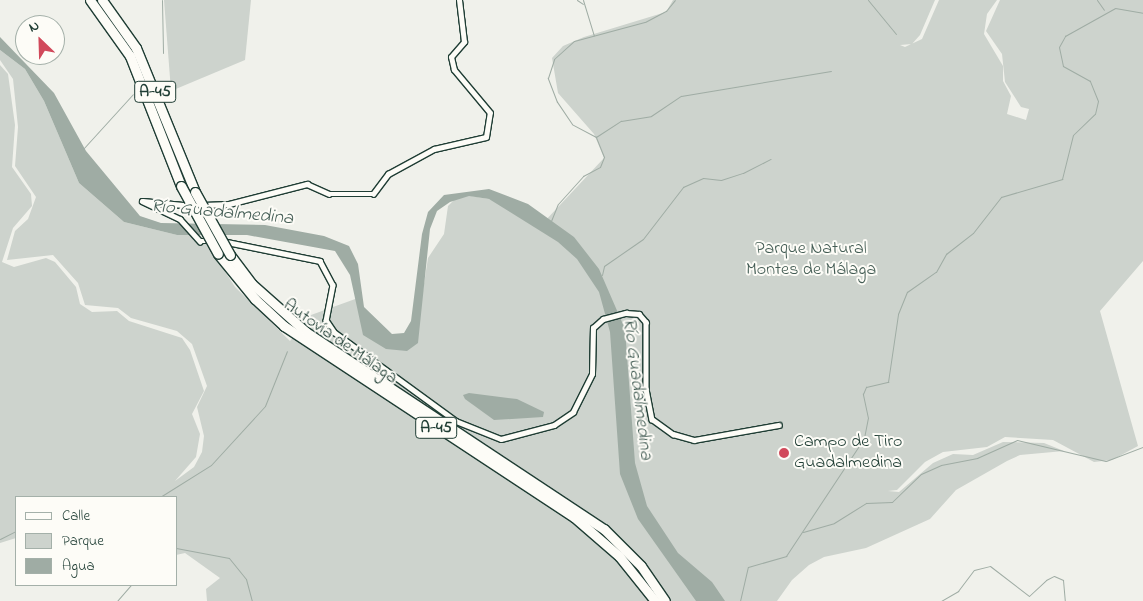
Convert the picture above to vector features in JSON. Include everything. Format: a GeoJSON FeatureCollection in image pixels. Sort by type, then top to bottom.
{"type":"FeatureCollection","features":[{"type":"Feature","properties":{"kind":"highway","name":"Autovía de Málaga"},"geometry":{"type":"LineString","coordinates":[[90,0],[130,56],[181,186],[218,254],[255,299],[314,348],[599,536],[655,601]]}},
{"type":"Feature","properties":{"kind":"highway","name":"Autovía de Málaga"},"geometry":{"type":"LineString","coordinates":[[102,0],[136,48],[194,192],[230,255],[252,284],[306,332],[604,529],[640,566],[665,601]]}},
{"type":"Feature","properties":{"kind":"street"},"geometry":{"type":"LineString","coordinates":[[459,0],[464,42],[451,57],[454,70],[490,113],[486,138],[434,149],[388,174],[373,194],[329,194],[307,184],[228,204],[184,206],[142,201],[180,219],[190,233],[200,241],[241,242],[320,261],[333,285],[326,320],[334,332],[456,421],[501,439],[554,425],[573,412],[592,374],[592,328],[603,319],[626,313],[639,314],[646,322],[646,389],[652,419],[673,434],[694,440],[779,424]]}},
{"type":"Feature","properties":{"kind":"green space"},"geometry":{"type":"Polygon","coordinates":[[[164,0],[251,0],[245,60],[171,91],[164,0]]]}},
{"type":"Feature","properties":{"kind":"green space","name":"Parque Natural Montes de Málaga"},"geometry":{"type":"Polygon","coordinates":[[[673,0],[935,0],[920,35],[912,43],[922,39],[939,0],[997,0],[987,14],[984,34],[1003,66],[1003,81],[1011,96],[1007,114],[1026,120],[1029,109],[1021,107],[1005,82],[1002,54],[986,31],[1000,0],[1143,0],[1143,261],[1100,311],[1138,446],[1112,460],[1094,462],[1053,440],[1005,437],[987,447],[943,452],[925,462],[897,490],[888,491],[899,492],[933,463],[953,454],[973,455],[1003,442],[1044,443],[1064,451],[1020,455],[1007,461],[956,490],[930,519],[866,548],[824,557],[809,565],[792,580],[777,601],[207,601],[206,589],[220,578],[185,553],[178,555],[178,496],[15,496],[15,538],[0,543],[0,65],[8,74],[15,125],[12,167],[31,194],[32,206],[13,228],[2,262],[14,267],[46,258],[55,262],[76,287],[80,304],[92,312],[117,311],[129,321],[182,338],[190,350],[204,391],[192,414],[200,434],[196,457],[175,481],[194,467],[202,452],[204,436],[197,407],[207,386],[192,344],[177,331],[131,318],[118,308],[85,305],[78,283],[53,255],[7,260],[15,231],[28,219],[36,197],[15,166],[18,127],[13,79],[0,60],[0,50],[15,61],[15,65],[20,65],[25,69],[44,101],[79,183],[124,222],[177,235],[188,233],[194,241],[206,242],[235,287],[290,341],[311,315],[358,298],[385,341],[410,332],[421,303],[428,258],[444,234],[448,206],[460,194],[511,203],[544,222],[604,158],[594,134],[558,93],[552,58],[563,46],[584,37],[666,12],[673,0]]]}},
{"type":"Feature","properties":{"kind":"water"},"geometry":{"type":"Polygon","coordinates":[[[0,37],[15,53],[15,61],[0,50],[0,37]]]}},
{"type":"Feature","properties":{"kind":"water"},"geometry":{"type":"Polygon","coordinates":[[[20,65],[27,65],[54,93],[86,151],[140,216],[161,223],[265,225],[324,236],[349,246],[358,264],[364,307],[392,334],[404,333],[411,321],[422,234],[428,212],[444,195],[489,189],[528,204],[574,237],[599,269],[625,329],[635,463],[647,506],[678,553],[712,582],[725,601],[696,601],[638,519],[620,474],[610,332],[599,292],[577,259],[558,242],[489,199],[469,196],[450,202],[437,211],[430,229],[418,343],[407,351],[386,349],[363,335],[350,275],[335,251],[247,235],[177,235],[124,222],[79,183],[44,101],[25,69],[20,65]]]}},
{"type":"Feature","properties":{"kind":"water"},"geometry":{"type":"Polygon","coordinates":[[[469,393],[517,399],[544,412],[543,417],[494,420],[465,399],[463,395],[469,393]]]}},
{"type":"Feature","properties":{"kind":"waterway"},"geometry":{"type":"LineString","coordinates":[[162,0],[163,53]]}},
{"type":"Feature","properties":{"kind":"waterway"},"geometry":{"type":"LineString","coordinates":[[577,0],[583,4]]}},
{"type":"Feature","properties":{"kind":"waterway"},"geometry":{"type":"LineString","coordinates":[[583,0],[594,35]]}},
{"type":"Feature","properties":{"kind":"waterway"},"geometry":{"type":"LineString","coordinates":[[551,221],[558,204],[583,176],[600,167],[604,157],[596,137],[572,124],[557,102],[548,78],[554,59],[574,41],[645,22],[666,11],[675,0]]}},
{"type":"Feature","properties":{"kind":"waterway"},"geometry":{"type":"LineString","coordinates":[[868,0],[896,34]]}},
{"type":"Feature","properties":{"kind":"waterway"},"geometry":{"type":"LineString","coordinates":[[1097,0],[1104,10]]}},
{"type":"Feature","properties":{"kind":"waterway"},"geometry":{"type":"LineString","coordinates":[[740,601],[748,567],[786,556],[864,438],[868,418],[863,394],[866,387],[888,382],[898,314],[907,292],[936,272],[946,254],[973,233],[1001,197],[1062,179],[1073,135],[1095,114],[1098,101],[1090,81],[1063,66],[1059,47],[1065,36],[1115,8],[1143,13]]}},
{"type":"Feature","properties":{"kind":"waterway"},"geometry":{"type":"LineString","coordinates":[[596,137],[621,121],[651,116],[681,96],[831,71]]}},
{"type":"Feature","properties":{"kind":"waterway"},"geometry":{"type":"LineString","coordinates":[[83,149],[133,94]]}},
{"type":"Feature","properties":{"kind":"waterway"},"geometry":{"type":"LineString","coordinates":[[602,275],[604,266],[643,239],[683,187],[703,178],[721,180],[743,173],[771,159]]}},
{"type":"Feature","properties":{"kind":"waterway"},"geometry":{"type":"LineString","coordinates":[[162,496],[211,465],[265,406],[287,351]]}},
{"type":"Feature","properties":{"kind":"waterway"},"geometry":{"type":"LineString","coordinates":[[803,532],[834,523],[866,503],[892,502],[921,474],[941,465],[977,458],[1017,440],[1106,461],[1143,447]]}},
{"type":"Feature","properties":{"kind":"waterway"},"geometry":{"type":"LineString","coordinates":[[0,539],[15,532]]}},
{"type":"Feature","properties":{"kind":"waterway"},"geometry":{"type":"LineString","coordinates":[[178,548],[229,558],[246,579],[252,601]]}},
{"type":"Feature","properties":{"kind":"waterway"},"geometry":{"type":"LineString","coordinates":[[912,601],[941,601],[958,591],[974,570],[990,566],[1029,596],[1046,580],[1054,576],[1063,580],[1065,601]]}},
{"type":"Feature","properties":{"kind":"waterway"},"geometry":{"type":"LineString","coordinates":[[117,601],[130,586]]}},
{"type":"Feature","properties":{"kind":"place","name":"Campo de Tiro Guadalmedina"},"geometry":{"type":"Point","coordinates":[784,453]}},
{"type":"Feature","properties":{"kind":"water label","name":"Río Guadalmedina"},"geometry":{"type":"Point","coordinates":[222,213]}},
{"type":"Feature","properties":{"kind":"water label","name":"Río Guadalmedina"},"geometry":{"type":"Point","coordinates":[637,389]}}]}
